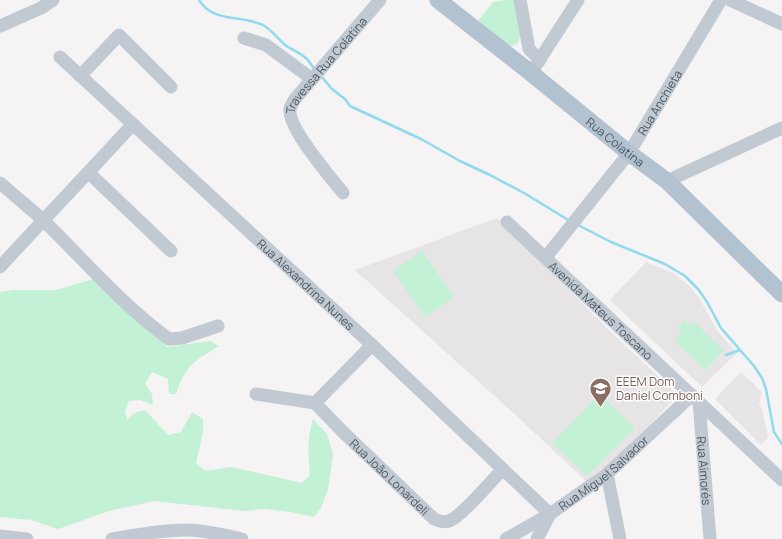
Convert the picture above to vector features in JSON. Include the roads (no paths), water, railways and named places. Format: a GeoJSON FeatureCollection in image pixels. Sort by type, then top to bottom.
{"type":"FeatureCollection","features":[{"type":"Feature","properties":{"kind":"main road","name":"Rua Colatina"},"geometry":{"type":"LineString","coordinates":[[438,0],[530,65],[629,153],[667,181],[782,294]]}},
{"type":"Feature","properties":{"kind":"street"},"geometry":{"type":"LineString","coordinates":[[0,26],[41,8],[53,0]]}},
{"type":"Feature","properties":{"kind":"street","name":"Travessa Rua Colatina"},"geometry":{"type":"LineString","coordinates":[[343,194],[296,131],[290,115],[290,110],[292,104],[316,74],[380,0]]}},
{"type":"Feature","properties":{"kind":"street"},"geometry":{"type":"LineString","coordinates":[[520,0],[529,49],[530,65]]}},
{"type":"Feature","properties":{"kind":"street"},"geometry":{"type":"LineString","coordinates":[[530,65],[578,0]]}},
{"type":"Feature","properties":{"kind":"street","name":"Rua Anchieta"},"geometry":{"type":"LineString","coordinates":[[546,257],[629,153],[721,0]]}},
{"type":"Feature","properties":{"kind":"street"},"geometry":{"type":"LineString","coordinates":[[730,0],[782,24]]}},
{"type":"Feature","properties":{"kind":"street"},"geometry":{"type":"LineString","coordinates":[[80,76],[120,35],[171,87]]}},
{"type":"Feature","properties":{"kind":"street"},"geometry":{"type":"LineString","coordinates":[[244,38],[266,45],[316,74]]}},
{"type":"Feature","properties":{"kind":"street","name":"Rua Alexandrina Nunes"},"geometry":{"type":"LineString","coordinates":[[60,57],[372,346],[550,514]]}},
{"type":"Feature","properties":{"kind":"street"},"geometry":{"type":"LineString","coordinates":[[0,268],[133,124]]}},
{"type":"Feature","properties":{"kind":"street"},"geometry":{"type":"LineString","coordinates":[[667,181],[782,128]]}},
{"type":"Feature","properties":{"kind":"street"},"geometry":{"type":"LineString","coordinates":[[89,173],[171,251]]}},
{"type":"Feature","properties":{"kind":"street"},"geometry":{"type":"LineString","coordinates":[[0,183],[43,220],[112,290],[147,322],[169,339],[179,338],[218,326]]}},
{"type":"Feature","properties":{"kind":"street","name":"Avenida Mateus Toscano"},"geometry":{"type":"LineString","coordinates":[[507,222],[782,480]]}},
{"type":"Feature","properties":{"kind":"street"},"geometry":{"type":"LineString","coordinates":[[256,394],[315,403],[372,346]]}},
{"type":"Feature","properties":{"kind":"street","name":"Rua Miguel Salvador"},"geometry":{"type":"LineString","coordinates":[[506,539],[550,514],[607,474],[695,398]]}},
{"type":"Feature","properties":{"kind":"street","name":"Rua Aimorés"},"geometry":{"type":"LineString","coordinates":[[695,398],[710,539]]}},
{"type":"Feature","properties":{"kind":"street","name":"Rua João Lonardeli"},"geometry":{"type":"LineString","coordinates":[[315,403],[342,431],[434,519],[438,521],[449,521],[454,519],[503,469]]}},
{"type":"Feature","properties":{"kind":"street"},"geometry":{"type":"LineString","coordinates":[[607,474],[620,539]]}},
{"type":"Feature","properties":{"kind":"street"},"geometry":{"type":"LineString","coordinates":[[537,539],[550,514]]}},
{"type":"Feature","properties":{"kind":"street"},"geometry":{"type":"LineString","coordinates":[[112,539],[160,531],[186,530],[221,534],[242,539]]}},
{"type":"Feature","properties":{"kind":"street"},"geometry":{"type":"LineString","coordinates":[[0,536],[27,539]]}},
{"type":"Feature","properties":{"kind":"waterway"},"geometry":{"type":"LineString","coordinates":[[199,0],[212,12],[263,25],[269,29],[281,42],[309,61],[314,69]]}},
{"type":"Feature","properties":{"kind":"waterway"},"geometry":{"type":"LineString","coordinates":[[320,75],[332,89],[345,99],[350,106],[421,139],[460,161],[490,175],[524,193],[570,221]]}},
{"type":"Feature","properties":{"kind":"waterway"},"geometry":{"type":"LineString","coordinates":[[578,225],[611,242],[665,264],[685,276],[698,289],[721,328],[754,366],[762,378],[766,389],[774,432],[782,444]]}},
{"type":"Feature","properties":{"kind":"waterway"},"geometry":{"type":"LineString","coordinates":[[726,355],[740,350]]}},
{"type":"Feature","properties":{"kind":"place","name":"EEEM Dom Daniel Comboni"},"geometry":{"type":"Point","coordinates":[601,408]}}]}
